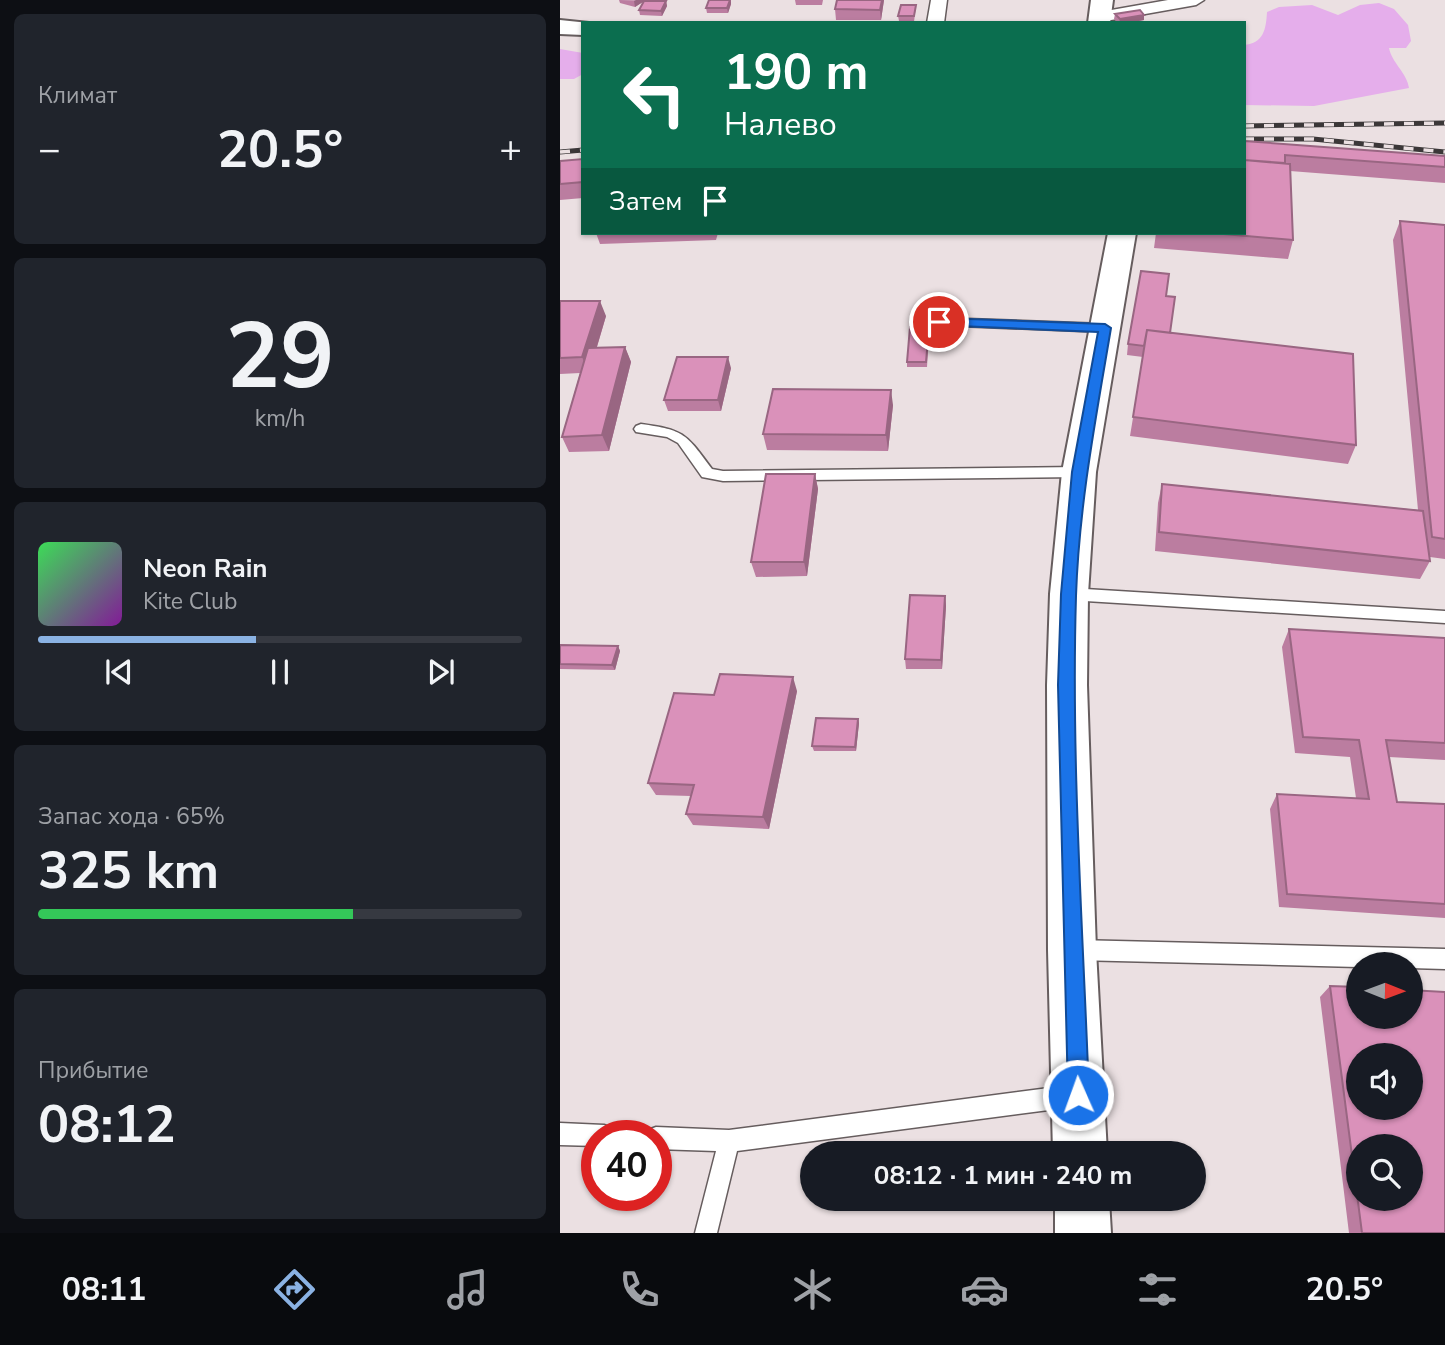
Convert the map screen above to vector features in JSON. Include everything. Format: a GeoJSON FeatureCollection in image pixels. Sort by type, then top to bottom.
{"type":"FeatureCollection","features":[{"type":"Feature","properties":{"kind":"street"},"geometry":{"type":"LineString","coordinates":[[935,21],[939,0]]}},
{"type":"Feature","properties":{"kind":"street"},"geometry":{"type":"LineString","coordinates":[[1100,13],[1196,0]]}},
{"type":"Feature","properties":{"kind":"street"},"geometry":{"type":"LineString","coordinates":[[560,27],[581,28]]}},
{"type":"Feature","properties":{"kind":"street"},"geometry":{"type":"LineString","coordinates":[[1080,1141],[1072,950],[1067,685],[1069,594],[1079,472],[1122,235]]}},
{"type":"Feature","properties":{"kind":"street"},"geometry":{"type":"LineString","coordinates":[[1082,1211],[1083,1233]]}},
{"type":"Feature","properties":{"kind":"lane"},"geometry":{"type":"LineString","coordinates":[[939,322],[1105,328]]}},
{"type":"Feature","properties":{"kind":"lane"},"geometry":{"type":"LineString","coordinates":[[641,429],[670,433],[683,440],[707,473],[723,476],[1079,472]]}},
{"type":"Feature","properties":{"kind":"lane"},"geometry":{"type":"LineString","coordinates":[[1069,594],[1445,617]]}},
{"type":"Feature","properties":{"kind":"lane"},"geometry":{"type":"LineString","coordinates":[[1072,950],[1445,958]]}},
{"type":"Feature","properties":{"kind":"lane"},"geometry":{"type":"LineString","coordinates":[[672,1139],[729,1141],[1078,1095]]}},
{"type":"Feature","properties":{"kind":"lane"},"geometry":{"type":"LineString","coordinates":[[560,1134],[581,1135]]}},
{"type":"Feature","properties":{"kind":"lane"},"geometry":{"type":"LineString","coordinates":[[706,1233],[729,1141]]}},
{"type":"Feature","properties":{"kind":"shaded area"},"geometry":{"type":"Polygon","coordinates":[[[1379,3],[1394,9],[1408,25],[1411,41],[1406,48],[1389,48],[1409,88],[1314,106],[1246,105],[1246,45],[1256,41],[1263,34],[1267,12],[1279,7],[1312,5],[1338,15],[1360,5],[1379,3]]]}},
{"type":"Feature","properties":{"kind":"shaded area"},"geometry":{"type":"Polygon","coordinates":[[[560,49],[581,53],[581,75],[574,79],[560,79],[560,49]]]}},
{"type":"Feature","properties":{"kind":"building"},"geometry":{"type":"Polygon","coordinates":[[[709,0],[730,0],[727,8],[706,8],[709,0]]]}},
{"type":"Feature","properties":{"kind":"building"},"geometry":{"type":"Polygon","coordinates":[[[837,0],[882,0],[880,10],[835,9],[837,0]]]}},
{"type":"Feature","properties":{"kind":"building"},"geometry":{"type":"Polygon","coordinates":[[[644,1],[666,1],[661,11],[639,10],[644,1]]]}},
{"type":"Feature","properties":{"kind":"building"},"geometry":{"type":"Polygon","coordinates":[[[901,5],[916,5],[914,16],[898,16],[901,5]]]}},
{"type":"Feature","properties":{"kind":"building"},"geometry":{"type":"Polygon","coordinates":[[[1140,10],[1144,15],[1120,19],[1115,14],[1140,10]]]}},
{"type":"Feature","properties":{"kind":"building"},"geometry":{"type":"Polygon","coordinates":[[[1246,141],[1445,156],[1445,167],[1285,155],[1285,163],[1246,160],[1246,141]]]}},
{"type":"Feature","properties":{"kind":"building"},"geometry":{"type":"Polygon","coordinates":[[[581,159],[581,182],[560,184],[560,161],[581,159]]]}},
{"type":"Feature","properties":{"kind":"building"},"geometry":{"type":"Polygon","coordinates":[[[1246,160],[1290,164],[1293,240],[1235,235],[1246,235],[1246,160]]]}},
{"type":"Feature","properties":{"kind":"building"},"geometry":{"type":"Polygon","coordinates":[[[1400,221],[1445,225],[1445,539],[1432,537],[1400,221]]]}},
{"type":"Feature","properties":{"kind":"building"},"geometry":{"type":"Polygon","coordinates":[[[1141,271],[1169,274],[1166,296],[1175,297],[1170,333],[1147,330],[1144,346],[1128,344],[1141,271]]]}},
{"type":"Feature","properties":{"kind":"building"},"geometry":{"type":"Polygon","coordinates":[[[560,301],[600,301],[582,357],[560,358],[560,301]]]}},
{"type":"Feature","properties":{"kind":"building"},"geometry":{"type":"Polygon","coordinates":[[[910,327],[929,327],[926,362],[907,362],[910,327]]]}},
{"type":"Feature","properties":{"kind":"building"},"geometry":{"type":"Polygon","coordinates":[[[1147,330],[1353,354],[1356,445],[1133,417],[1147,330]]]}},
{"type":"Feature","properties":{"kind":"building"},"geometry":{"type":"Polygon","coordinates":[[[625,347],[602,435],[562,437],[588,348],[625,347]]]}},
{"type":"Feature","properties":{"kind":"building"},"geometry":{"type":"Polygon","coordinates":[[[677,357],[728,357],[718,400],[664,400],[677,357]]]}},
{"type":"Feature","properties":{"kind":"building"},"geometry":{"type":"Polygon","coordinates":[[[773,389],[891,390],[886,435],[763,434],[773,389]]]}},
{"type":"Feature","properties":{"kind":"building"},"geometry":{"type":"Polygon","coordinates":[[[766,474],[815,474],[804,562],[751,562],[766,474]]]}},
{"type":"Feature","properties":{"kind":"building"},"geometry":{"type":"Polygon","coordinates":[[[1162,484],[1423,511],[1430,561],[1159,532],[1162,484]]]}},
{"type":"Feature","properties":{"kind":"building"},"geometry":{"type":"Polygon","coordinates":[[[910,595],[945,596],[941,660],[905,659],[910,595]]]}},
{"type":"Feature","properties":{"kind":"building"},"geometry":{"type":"Polygon","coordinates":[[[1289,629],[1445,638],[1445,743],[1386,740],[1397,802],[1445,804],[1445,904],[1287,894],[1277,794],[1369,799],[1359,740],[1303,737],[1289,629]]]}},
{"type":"Feature","properties":{"kind":"building"},"geometry":{"type":"Polygon","coordinates":[[[560,645],[618,646],[612,665],[560,664],[560,645]]]}},
{"type":"Feature","properties":{"kind":"building"},"geometry":{"type":"Polygon","coordinates":[[[720,674],[793,677],[763,817],[686,814],[694,785],[648,783],[674,693],[714,695],[720,674]]]}},
{"type":"Feature","properties":{"kind":"building"},"geometry":{"type":"Polygon","coordinates":[[[816,718],[858,719],[855,747],[812,746],[816,718]]]}},
{"type":"Feature","properties":{"kind":"building"},"geometry":{"type":"Polygon","coordinates":[[[1330,986],[1346,987],[1346,1029],[1423,1029],[1423,991],[1445,992],[1445,1233],[1362,1233],[1359,1211],[1423,1211],[1423,1134],[1349,1134],[1347,1120],[1423,1120],[1423,1043],[1346,1043],[1346,1110],[1330,986]]]}},
{"type":"Feature","properties":{"kind":"railway"},"geometry":{"type":"LineString","coordinates":[[1246,126],[1445,123]]}},
{"type":"Feature","properties":{"kind":"railway"},"geometry":{"type":"LineString","coordinates":[[1246,139],[1313,139],[1445,152]]}},
{"type":"Feature","properties":{"kind":"railway"},"geometry":{"type":"LineString","coordinates":[[560,152],[581,150]]}},
{"type":"Feature","properties":{"kind":"route"},"geometry":{"type":"LineString","coordinates":[[939,322],[1105,328],[1079,472],[1069,594],[1067,685],[1072,950],[1078,1095]]}}]}
